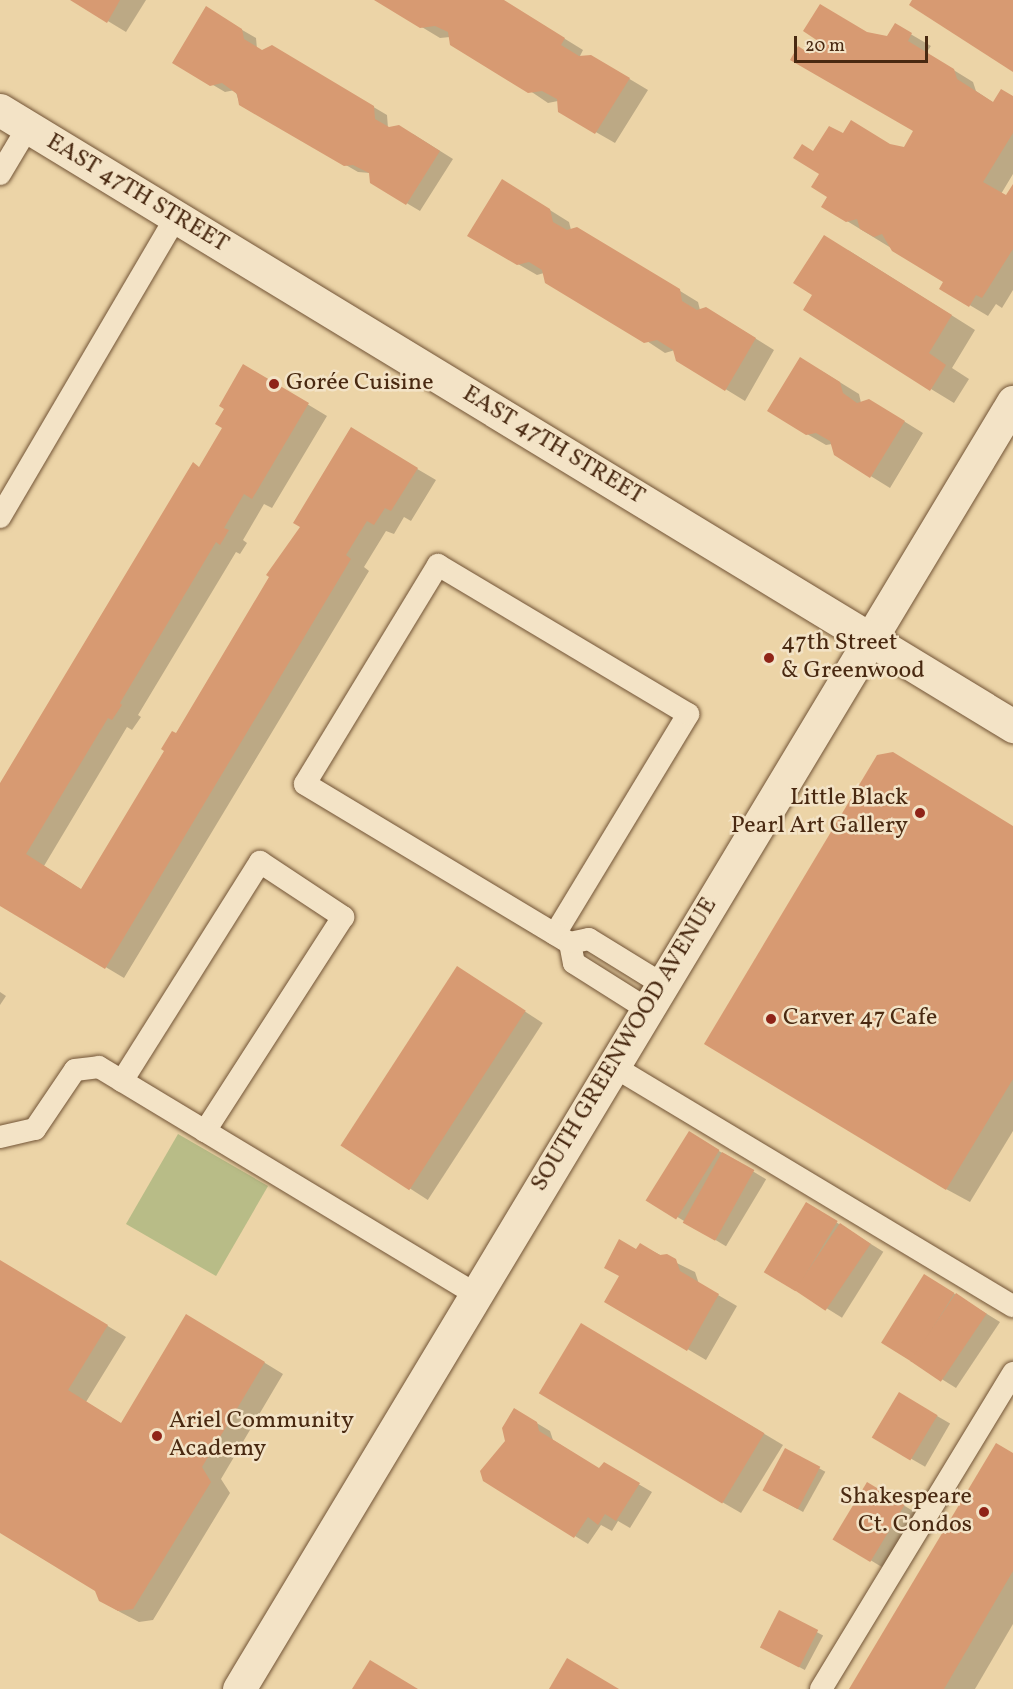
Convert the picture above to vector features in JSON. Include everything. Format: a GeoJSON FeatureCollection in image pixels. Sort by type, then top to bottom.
{"type":"FeatureCollection","features":[{"type":"Feature","properties":{"kind":"street","name":"EAST 47TH STREET"},"geometry":{"type":"LineString","coordinates":[[0,110],[1013,726]]}},
{"type":"Feature","properties":{"kind":"street","name":"SOUTH GREENWOOD AVENUE"},"geometry":{"type":"LineString","coordinates":[[239,1689],[868,638],[1013,402]]}},
{"type":"Feature","properties":{"kind":"lane"},"geometry":{"type":"LineString","coordinates":[[0,174],[28,127]]}},
{"type":"Feature","properties":{"kind":"lane"},"geometry":{"type":"LineString","coordinates":[[0,517],[176,217]]}},
{"type":"Feature","properties":{"kind":"lane"},"geometry":{"type":"LineString","coordinates":[[563,938],[688,714],[438,565],[306,784],[563,938],[574,963],[654,996]]}},
{"type":"Feature","properties":{"kind":"lane"},"geometry":{"type":"LineString","coordinates":[[122,1081],[260,862],[343,917],[205,1131]]}},
{"type":"Feature","properties":{"kind":"lane"},"geometry":{"type":"LineString","coordinates":[[613,1066],[1013,1306]]}},
{"type":"Feature","properties":{"kind":"lane"},"geometry":{"type":"LineString","coordinates":[[0,1137],[35,1129],[75,1070],[99,1067],[476,1294]]}},
{"type":"Feature","properties":{"kind":"lane"},"geometry":{"type":"LineString","coordinates":[[821,1689],[1013,1373]]}},
{"type":"Feature","properties":{"kind":"green space"},"geometry":{"type":"Polygon","coordinates":[[[178,1134],[268,1186],[216,1276],[126,1224],[178,1134]]]}},
{"type":"Feature","properties":{"kind":"building"},"geometry":{"type":"Polygon","coordinates":[[[70,0],[120,0],[107,23],[70,0]]]}},
{"type":"Feature","properties":{"kind":"building"},"geometry":{"type":"Polygon","coordinates":[[[374,0],[504,0],[565,38],[561,45],[579,56],[591,55],[630,78],[595,134],[558,112],[557,99],[542,91],[528,93],[450,45],[448,32],[435,26],[420,28],[374,0]]]}},
{"type":"Feature","properties":{"kind":"building"},"geometry":{"type":"Polygon","coordinates":[[[912,0],[1013,0],[1013,72],[909,5],[912,0]]]}},
{"type":"Feature","properties":{"kind":"building"},"geometry":{"type":"Polygon","coordinates":[[[820,4],[867,32],[887,36],[895,23],[912,33],[908,41],[954,69],[957,79],[993,102],[1001,89],[1013,96],[1013,133],[983,182],[1006,195],[1013,184],[1013,249],[982,298],[976,295],[969,307],[939,289],[943,282],[892,251],[882,234],[874,237],[860,229],[857,219],[846,222],[821,207],[827,197],[811,187],[819,174],[793,158],[802,144],[813,151],[829,126],[843,133],[851,120],[890,144],[904,147],[913,131],[790,60],[798,46],[810,54],[818,41],[803,31],[820,4]]]}},
{"type":"Feature","properties":{"kind":"building"},"geometry":{"type":"Polygon","coordinates":[[[206,6],[242,29],[244,39],[262,50],[272,45],[374,106],[375,119],[389,127],[399,125],[440,151],[406,205],[370,183],[369,173],[353,165],[344,166],[239,105],[237,94],[222,83],[210,86],[172,63],[206,6]]]}},
{"type":"Feature","properties":{"kind":"building"},"geometry":{"type":"Polygon","coordinates":[[[502,179],[550,209],[553,222],[567,230],[577,227],[680,289],[682,301],[697,310],[706,307],[756,338],[725,391],[676,361],[673,350],[657,340],[644,343],[545,283],[542,270],[529,262],[517,265],[467,236],[502,179]]]}},
{"type":"Feature","properties":{"kind":"building"},"geometry":{"type":"Polygon","coordinates":[[[824,235],[952,315],[929,353],[946,365],[930,391],[803,310],[812,295],[793,283],[824,235]]]}},
{"type":"Feature","properties":{"kind":"building"},"geometry":{"type":"Polygon","coordinates":[[[800,357],[840,382],[843,393],[857,403],[869,399],[905,421],[870,478],[834,455],[830,441],[816,433],[806,435],[767,411],[800,357]]]}},
{"type":"Feature","properties":{"kind":"building"},"geometry":{"type":"Polygon","coordinates":[[[243,364],[309,403],[252,499],[244,494],[224,528],[229,530],[220,545],[216,542],[120,703],[122,705],[112,720],[108,718],[26,854],[81,889],[164,751],[161,749],[172,731],[176,733],[269,577],[266,575],[300,527],[293,523],[351,427],[418,468],[391,511],[385,508],[374,525],[367,521],[346,555],[351,559],[105,969],[0,906],[0,783],[193,462],[199,467],[222,428],[215,424],[224,409],[219,406],[243,364]]]}},
{"type":"Feature","properties":{"kind":"building"},"geometry":{"type":"Polygon","coordinates":[[[893,752],[1013,826],[1013,1079],[946,1190],[704,1044],[877,755],[893,752]]]}},
{"type":"Feature","properties":{"kind":"building"},"geometry":{"type":"Polygon","coordinates":[[[457,966],[526,1011],[409,1190],[340,1145],[457,966]]]}},
{"type":"Feature","properties":{"kind":"building"},"geometry":{"type":"Polygon","coordinates":[[[689,1131],[720,1150],[676,1220],[646,1201],[689,1131]]]}},
{"type":"Feature","properties":{"kind":"building"},"geometry":{"type":"Polygon","coordinates":[[[722,1152],[754,1170],[715,1241],[683,1223],[722,1152]]]}},
{"type":"Feature","properties":{"kind":"building"},"geometry":{"type":"Polygon","coordinates":[[[806,1202],[838,1221],[795,1291],[764,1272],[806,1202]]]}},
{"type":"Feature","properties":{"kind":"building"},"geometry":{"type":"Polygon","coordinates":[[[840,1223],[871,1244],[825,1311],[795,1290],[840,1223]]]}},
{"type":"Feature","properties":{"kind":"building"},"geometry":{"type":"Polygon","coordinates":[[[619,1239],[636,1249],[640,1243],[660,1255],[667,1254],[676,1259],[680,1271],[719,1294],[687,1351],[604,1302],[619,1276],[604,1268],[619,1239]]]}},
{"type":"Feature","properties":{"kind":"building"},"geometry":{"type":"Polygon","coordinates":[[[0,1260],[108,1325],[68,1390],[121,1423],[186,1314],[265,1362],[202,1467],[211,1482],[133,1609],[118,1611],[99,1601],[95,1591],[0,1533],[0,1260]]]}},
{"type":"Feature","properties":{"kind":"building"},"geometry":{"type":"Polygon","coordinates":[[[924,1274],[955,1293],[912,1362],[881,1343],[924,1274]]]}},
{"type":"Feature","properties":{"kind":"building"},"geometry":{"type":"Polygon","coordinates":[[[956,1293],[987,1314],[941,1382],[910,1361],[956,1293]]]}},
{"type":"Feature","properties":{"kind":"building"},"geometry":{"type":"Polygon","coordinates":[[[581,1323],[764,1433],[722,1504],[539,1393],[581,1323]]]}},
{"type":"Feature","properties":{"kind":"building"},"geometry":{"type":"Polygon","coordinates":[[[899,1392],[938,1415],[910,1461],[872,1437],[899,1392]]]}},
{"type":"Feature","properties":{"kind":"building"},"geometry":{"type":"Polygon","coordinates":[[[514,1408],[537,1422],[539,1431],[599,1468],[604,1462],[640,1483],[616,1521],[605,1514],[598,1525],[588,1517],[574,1538],[483,1481],[480,1471],[505,1441],[502,1428],[514,1408]]]}},
{"type":"Feature","properties":{"kind":"building","name":"Shakespeare Ct. Condos"},"geometry":{"type":"Polygon","coordinates":[[[996,1443],[1013,1453],[1013,1571],[944,1689],[849,1689],[996,1443]]]}},
{"type":"Feature","properties":{"kind":"building"},"geometry":{"type":"Polygon","coordinates":[[[785,1448],[820,1467],[798,1509],[762,1490],[785,1448]]]}},
{"type":"Feature","properties":{"kind":"building"},"geometry":{"type":"Polygon","coordinates":[[[867,1482],[905,1505],[870,1562],[832,1539],[867,1482]]]}},
{"type":"Feature","properties":{"kind":"building"},"geometry":{"type":"Polygon","coordinates":[[[779,1610],[818,1630],[799,1667],[760,1647],[779,1610]]]}},
{"type":"Feature","properties":{"kind":"building"},"geometry":{"type":"Polygon","coordinates":[[[567,1658],[619,1689],[549,1689],[567,1658]]]}},
{"type":"Feature","properties":{"kind":"building"},"geometry":{"type":"Polygon","coordinates":[[[370,1660],[418,1689],[352,1689],[370,1660]]]}},
{"type":"Feature","properties":{"kind":"place","name":"Gorée Cuisine"},"geometry":{"type":"Point","coordinates":[274,384]}},
{"type":"Feature","properties":{"kind":"place","name":"47th Street & Greenwood"},"geometry":{"type":"Point","coordinates":[769,658]}},
{"type":"Feature","properties":{"kind":"place","name":"Little Black Pearl Art Gallery"},"geometry":{"type":"Point","coordinates":[920,813]}},
{"type":"Feature","properties":{"kind":"place","name":"Carver 47 Cafe"},"geometry":{"type":"Point","coordinates":[771,1019]}},
{"type":"Feature","properties":{"kind":"place","name":"Ariel Community Academy"},"geometry":{"type":"Point","coordinates":[157,1436]}},
{"type":"Feature","properties":{"kind":"place","name":"Shakespeare Ct. Condos"},"geometry":{"type":"Point","coordinates":[984,1512]}}]}
